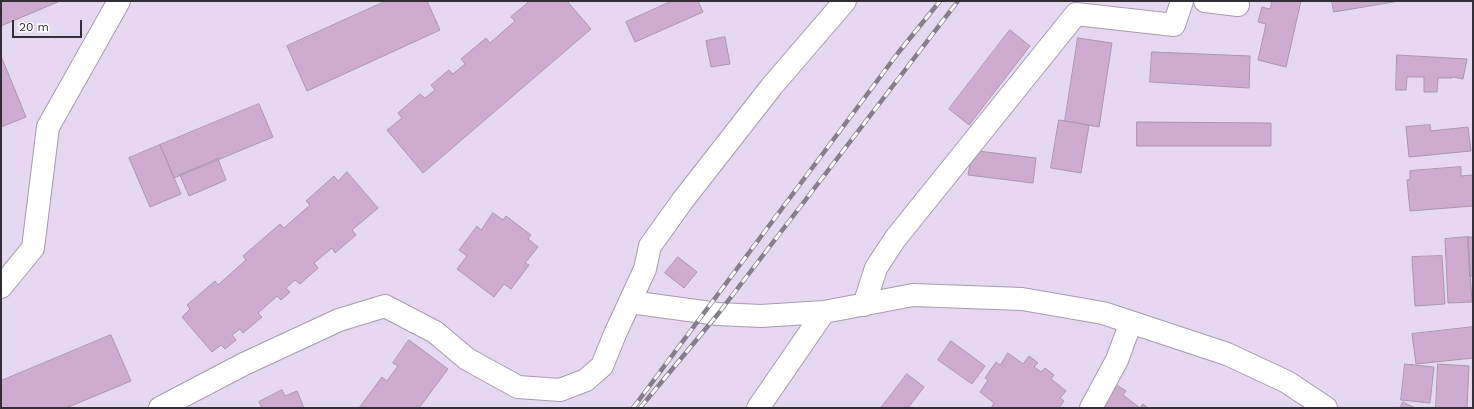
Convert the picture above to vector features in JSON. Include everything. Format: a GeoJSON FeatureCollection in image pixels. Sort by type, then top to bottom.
{"type":"FeatureCollection","features":[{"type":"Feature","properties":{"kind":"street"},"geometry":{"type":"LineString","coordinates":[[1,287],[33,248],[48,127],[119,1]]}},
{"type":"Feature","properties":{"kind":"street"},"geometry":{"type":"LineString","coordinates":[[160,408],[244,364],[339,320],[385,306],[435,332],[467,359],[518,387],[560,390],[586,380],[602,366],[645,269],[650,246],[772,86],[845,1]]}},
{"type":"Feature","properties":{"kind":"street"},"geometry":{"type":"LineString","coordinates":[[864,305],[876,268],[895,239],[1076,14],[1174,25],[1182,1]]}},
{"type":"Feature","properties":{"kind":"street"},"geometry":{"type":"LineString","coordinates":[[1205,1],[1238,4]]}},
{"type":"Feature","properties":{"kind":"street"},"geometry":{"type":"LineString","coordinates":[[630,302],[718,314],[760,316],[824,312],[913,295],[1022,299],[1103,313],[1227,354],[1287,382],[1326,408]]}},
{"type":"Feature","properties":{"kind":"street"},"geometry":{"type":"LineString","coordinates":[[758,408],[824,312]]}},
{"type":"Feature","properties":{"kind":"street"},"geometry":{"type":"LineString","coordinates":[[1092,408],[1117,360],[1131,322]]}},
{"type":"Feature","properties":{"kind":"building"},"geometry":{"type":"Polygon","coordinates":[[[1,1],[60,1],[1,26],[1,1]]]}},
{"type":"Feature","properties":{"kind":"building"},"geometry":{"type":"Polygon","coordinates":[[[386,1],[427,1],[440,30],[307,91],[287,46],[386,1]]]}},
{"type":"Feature","properties":{"kind":"building"},"geometry":{"type":"Polygon","coordinates":[[[530,1],[567,1],[591,29],[423,173],[387,130],[402,118],[398,113],[420,94],[425,98],[435,90],[431,85],[449,70],[453,74],[465,64],[461,59],[486,38],[490,43],[515,21],[511,17],[530,1]]]}},
{"type":"Feature","properties":{"kind":"building"},"geometry":{"type":"Polygon","coordinates":[[[672,1],[698,1],[703,12],[635,42],[626,22],[672,1]]]}},
{"type":"Feature","properties":{"kind":"building"},"geometry":{"type":"Polygon","coordinates":[[[1272,1],[1301,1],[1286,67],[1258,60],[1266,24],[1258,22],[1262,7],[1270,9],[1272,1]]]}},
{"type":"Feature","properties":{"kind":"building"},"geometry":{"type":"Polygon","coordinates":[[[1332,1],[1399,1],[1334,12],[1332,1]]]}},
{"type":"Feature","properties":{"kind":"building"},"geometry":{"type":"Polygon","coordinates":[[[1010,30],[1030,46],[969,125],[949,109],[1010,30]]]}},
{"type":"Feature","properties":{"kind":"building"},"geometry":{"type":"Polygon","coordinates":[[[725,37],[730,64],[711,67],[706,41],[725,37]]]}},
{"type":"Feature","properties":{"kind":"building"},"geometry":{"type":"Polygon","coordinates":[[[1078,38],[1112,43],[1099,127],[1065,121],[1078,38]]]}},
{"type":"Feature","properties":{"kind":"building"},"geometry":{"type":"Polygon","coordinates":[[[1152,52],[1250,56],[1249,88],[1150,82],[1152,52]]]}},
{"type":"Feature","properties":{"kind":"building"},"geometry":{"type":"Polygon","coordinates":[[[1397,55],[1467,59],[1463,79],[1453,77],[1438,78],[1437,92],[1424,92],[1424,77],[1407,77],[1406,90],[1396,90],[1397,55]]]}},
{"type":"Feature","properties":{"kind":"building"},"geometry":{"type":"Polygon","coordinates":[[[1,56],[26,117],[1,127],[1,56]]]}},
{"type":"Feature","properties":{"kind":"building"},"geometry":{"type":"Polygon","coordinates":[[[259,104],[273,137],[174,178],[160,145],[259,104]]]}},
{"type":"Feature","properties":{"kind":"building"},"geometry":{"type":"Polygon","coordinates":[[[1059,120],[1089,125],[1081,173],[1051,168],[1059,120]]]}},
{"type":"Feature","properties":{"kind":"building"},"geometry":{"type":"Polygon","coordinates":[[[1137,122],[1271,123],[1271,146],[1137,146],[1137,122]]]}},
{"type":"Feature","properties":{"kind":"building"},"geometry":{"type":"Polygon","coordinates":[[[1430,125],[1431,131],[1468,127],[1471,151],[1409,157],[1406,127],[1430,125]]]}},
{"type":"Feature","properties":{"kind":"building"},"geometry":{"type":"Polygon","coordinates":[[[160,145],[181,194],[150,207],[129,158],[160,145]]]}},
{"type":"Feature","properties":{"kind":"building"},"geometry":{"type":"Polygon","coordinates":[[[978,151],[1036,158],[1033,183],[968,175],[971,159],[978,151]]]}},
{"type":"Feature","properties":{"kind":"building"},"geometry":{"type":"Polygon","coordinates":[[[218,159],[226,180],[189,196],[180,175],[218,159]]]}},
{"type":"Feature","properties":{"kind":"building"},"geometry":{"type":"Polygon","coordinates":[[[1461,167],[1461,176],[1473,175],[1473,206],[1410,211],[1407,180],[1410,179],[1410,171],[1461,167]]]}},
{"type":"Feature","properties":{"kind":"building"},"geometry":{"type":"Polygon","coordinates":[[[347,172],[378,208],[352,230],[356,235],[335,253],[332,248],[314,263],[318,268],[300,284],[295,280],[286,288],[290,292],[281,300],[277,296],[258,313],[262,317],[243,333],[240,329],[232,335],[236,340],[225,349],[221,345],[212,352],[182,317],[190,309],[187,305],[215,281],[218,285],[246,260],[243,256],[280,224],[284,228],[310,205],[306,201],[334,176],[338,181],[347,172]]]}},
{"type":"Feature","properties":{"kind":"building"},"geometry":{"type":"Polygon","coordinates":[[[493,213],[503,220],[506,216],[531,235],[528,239],[538,247],[525,263],[529,265],[511,289],[504,284],[494,297],[457,269],[467,256],[459,250],[477,226],[481,230],[493,213]]]}},
{"type":"Feature","properties":{"kind":"building"},"geometry":{"type":"Polygon","coordinates":[[[1468,237],[1472,302],[1448,303],[1445,239],[1468,237]]]}},
{"type":"Feature","properties":{"kind":"building"},"geometry":{"type":"Polygon","coordinates":[[[1468,237],[1473,237],[1473,276],[1470,276],[1468,237]]]}},
{"type":"Feature","properties":{"kind":"building"},"geometry":{"type":"Polygon","coordinates":[[[1442,256],[1445,304],[1415,306],[1412,257],[1442,256]]]}},
{"type":"Feature","properties":{"kind":"building"},"geometry":{"type":"Polygon","coordinates":[[[678,257],[697,272],[684,288],[665,273],[678,257]]]}},
{"type":"Feature","properties":{"kind":"building"},"geometry":{"type":"Polygon","coordinates":[[[1473,327],[1473,358],[1416,364],[1412,334],[1473,327]]]}},
{"type":"Feature","properties":{"kind":"building"},"geometry":{"type":"Polygon","coordinates":[[[111,335],[131,381],[66,408],[1,408],[1,381],[111,335]]]}},
{"type":"Feature","properties":{"kind":"building"},"geometry":{"type":"Polygon","coordinates":[[[409,340],[448,369],[419,408],[359,408],[382,377],[387,381],[398,366],[393,363],[409,340]]]}},
{"type":"Feature","properties":{"kind":"building"},"geometry":{"type":"Polygon","coordinates":[[[951,341],[985,366],[972,384],[938,360],[951,341]]]}},
{"type":"Feature","properties":{"kind":"building"},"geometry":{"type":"Polygon","coordinates":[[[1008,353],[1023,364],[1029,356],[1038,363],[1034,367],[1041,372],[1045,368],[1054,375],[1051,379],[1066,391],[1060,398],[1064,401],[1059,408],[991,408],[994,403],[980,392],[988,380],[985,378],[996,362],[1000,365],[1008,353]]]}},
{"type":"Feature","properties":{"kind":"building"},"geometry":{"type":"Polygon","coordinates":[[[1405,364],[1434,367],[1430,403],[1401,400],[1405,364]]]}},
{"type":"Feature","properties":{"kind":"building"},"geometry":{"type":"Polygon","coordinates":[[[1438,364],[1469,366],[1467,408],[1436,408],[1438,364]]]}},
{"type":"Feature","properties":{"kind":"building"},"geometry":{"type":"Polygon","coordinates":[[[907,374],[924,387],[908,408],[881,408],[907,374]]]}},
{"type":"Feature","properties":{"kind":"building"},"geometry":{"type":"Polygon","coordinates":[[[1118,386],[1126,391],[1123,395],[1140,408],[1101,408],[1118,386]]]}},
{"type":"Feature","properties":{"kind":"building"},"geometry":{"type":"Polygon","coordinates":[[[282,390],[285,396],[297,391],[304,408],[262,408],[259,402],[282,390]]]}},
{"type":"Feature","properties":{"kind":"building"},"geometry":{"type":"Polygon","coordinates":[[[1403,402],[1415,408],[1400,408],[1403,402]]]}},
{"type":"Feature","properties":{"kind":"building"},"geometry":{"type":"Polygon","coordinates":[[[1143,404],[1148,408],[1140,408],[1143,404]]]}},
{"type":"Feature","properties":{"kind":"railway"},"geometry":{"type":"LineString","coordinates":[[633,408],[898,53],[940,1]]}},
{"type":"Feature","properties":{"kind":"railway"},"geometry":{"type":"LineString","coordinates":[[640,408],[718,314],[958,1]]}}]}
